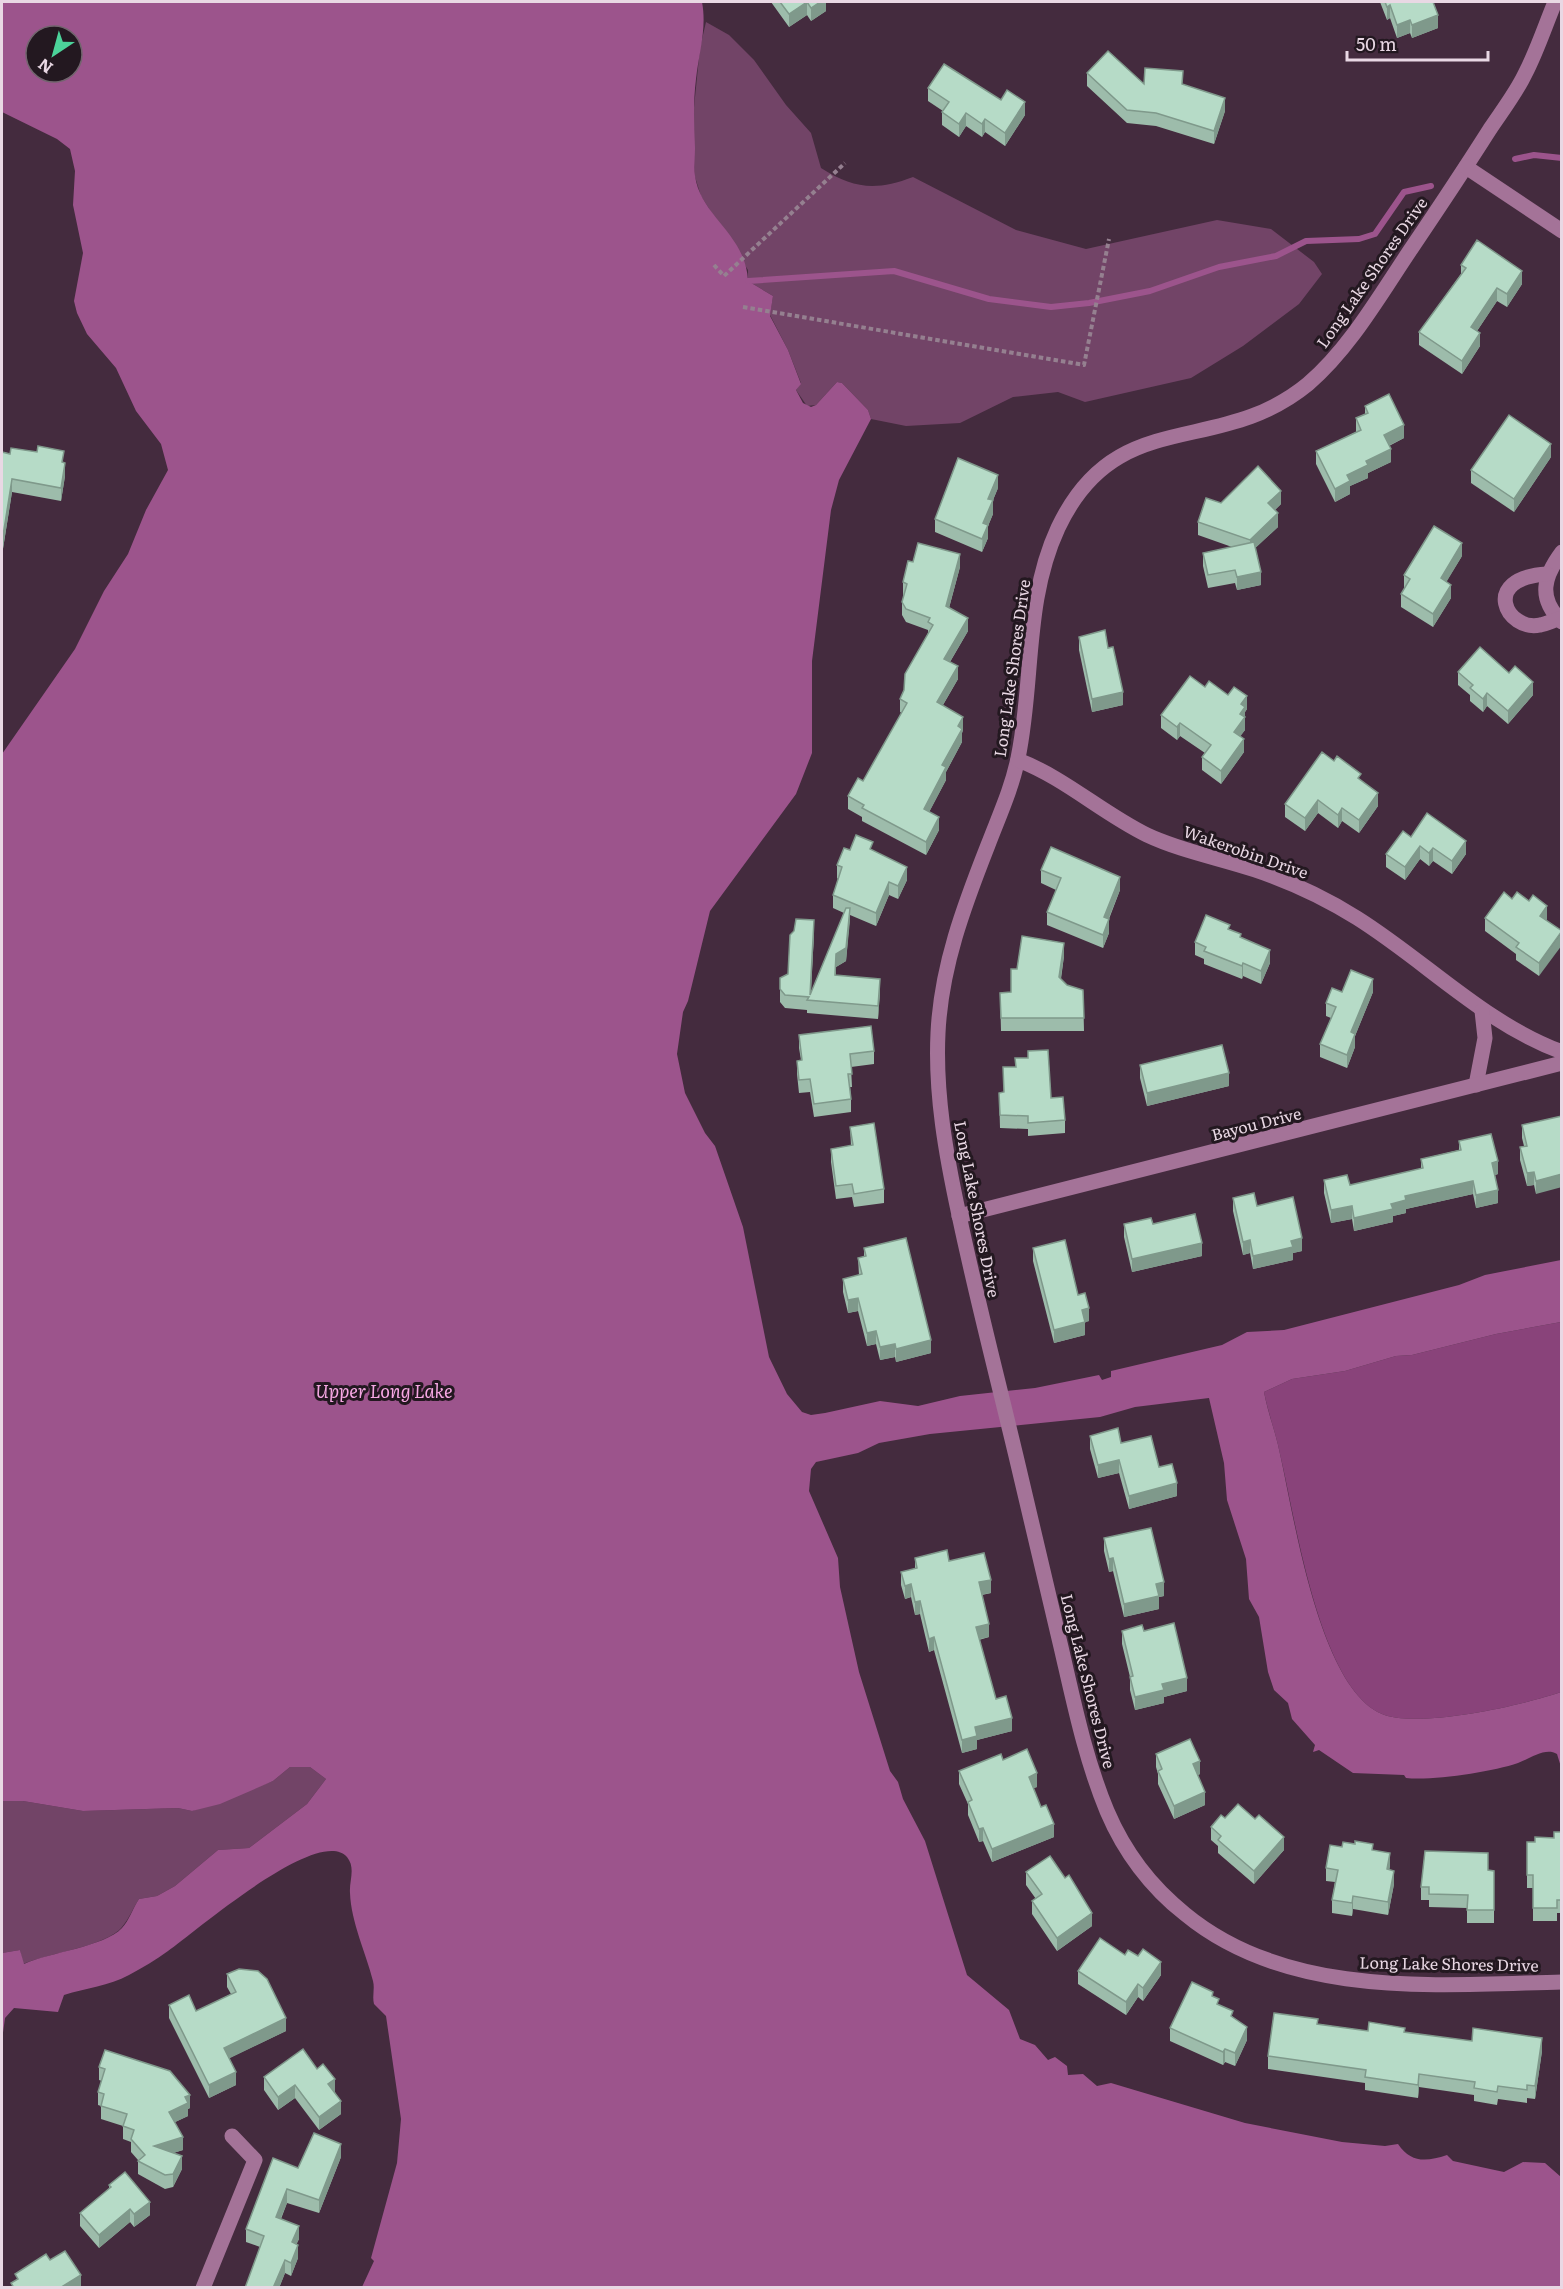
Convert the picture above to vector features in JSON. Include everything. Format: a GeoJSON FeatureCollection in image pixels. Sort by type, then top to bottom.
{"type":"FeatureCollection","features":[{"type":"Feature","properties":{"kind":"street","name":"Long Lake Shores Drive"},"geometry":{"type":"LineString","coordinates":[[1555,2],[1524,77],[1466,167],[1346,343],[1308,384],[1286,400],[1249,419],[1222,428],[1148,442],[1129,449],[1092,476],[1075,497],[1059,525],[1041,577],[1034,612],[1018,760],[955,935],[940,1002],[937,1063],[946,1153],[959,1216],[1077,1719],[1092,1772],[1116,1830],[1128,1851],[1161,1893],[1185,1915],[1223,1941],[1246,1953],[1295,1971],[1324,1977],[1391,1982],[1562,1982]]}},
{"type":"Feature","properties":{"kind":"street"},"geometry":{"type":"LineString","coordinates":[[1466,167],[1562,231]]}},
{"type":"Feature","properties":{"kind":"street"},"geometry":{"type":"LineString","coordinates":[[1547,574],[1529,575],[1513,582],[1507,589],[1507,607],[1511,615],[1529,625],[1540,626],[1560,620],[1548,603],[1544,590],[1547,574],[1562,552]]}},
{"type":"Feature","properties":{"kind":"street","name":"Wakerobin Drive"},"geometry":{"type":"LineString","coordinates":[[1018,760],[1048,774],[1114,818],[1149,836],[1256,870],[1326,900],[1390,940],[1482,1011],[1526,1037],[1562,1052]]}},
{"type":"Feature","properties":{"kind":"street"},"geometry":{"type":"LineString","coordinates":[[1476,1084],[1485,1038],[1482,1011]]}},
{"type":"Feature","properties":{"kind":"street","name":"Bayou Drive"},"geometry":{"type":"LineString","coordinates":[[959,1216],[1562,1063]]}},
{"type":"Feature","properties":{"kind":"street"},"geometry":{"type":"LineString","coordinates":[[203,2288],[255,2160],[232,2136]]}},
{"type":"Feature","properties":{"kind":"path"},"geometry":{"type":"LineString","coordinates":[[714,265],[724,276],[845,163]]}},
{"type":"Feature","properties":{"kind":"path"},"geometry":{"type":"LineString","coordinates":[[743,307],[1084,365],[1108,239]]}},
{"type":"Feature","properties":{"kind":"shaded area"},"geometry":{"type":"Polygon","coordinates":[[[706,22],[729,35],[754,60],[786,105],[811,133],[821,168],[844,180],[855,184],[876,186],[913,177],[1016,230],[1086,249],[1217,220],[1271,229],[1314,262],[1322,274],[1299,304],[1243,346],[1191,378],[1085,402],[1058,392],[1013,397],[960,423],[906,426],[871,419],[868,410],[842,383],[837,382],[816,405],[807,406],[796,390],[801,383],[788,350],[770,315],[773,296],[748,281],[748,270],[701,196],[695,177],[693,117],[700,48],[706,22]]]}},
{"type":"Feature","properties":{"kind":"shaded area"},"geometry":{"type":"Polygon","coordinates":[[[1561,1322],[1561,1692],[1471,1714],[1420,1719],[1382,1714],[1360,1698],[1342,1671],[1326,1637],[1302,1557],[1264,1392],[1292,1379],[1345,1371],[1396,1356],[1412,1355],[1496,1334],[1561,1322]]]}},
{"type":"Feature","properties":{"kind":"shaded area"},"geometry":{"type":"Polygon","coordinates":[[[290,1767],[310,1767],[326,1779],[307,1804],[249,1848],[218,1850],[175,1886],[157,1896],[139,1899],[122,1927],[115,1934],[104,1939],[23,1964],[20,1950],[2,1953],[2,1801],[23,1801],[83,1811],[178,1808],[192,1811],[273,1781],[290,1767]]]}},
{"type":"Feature","properties":{"kind":"water","name":"Upper Long Lake"},"geometry":{"type":"Polygon","coordinates":[[[2,2],[702,2],[703,31],[694,105],[695,176],[699,190],[740,251],[748,281],[773,296],[770,316],[788,350],[801,384],[796,390],[803,403],[811,407],[816,405],[837,382],[842,383],[868,410],[871,419],[839,480],[831,510],[812,661],[812,753],[796,794],[710,911],[688,1001],[683,1012],[677,1054],[685,1093],[705,1133],[715,1146],[743,1227],[769,1357],[787,1394],[802,1412],[811,1415],[880,1401],[918,1406],[960,1396],[1035,1388],[1099,1375],[1102,1380],[1111,1377],[1111,1371],[1222,1345],[1247,1332],[1284,1330],[1459,1285],[1485,1275],[1561,1260],[1561,1322],[1496,1334],[1412,1355],[1396,1356],[1345,1371],[1292,1379],[1264,1392],[1313,1598],[1326,1637],[1341,1671],[1360,1698],[1382,1714],[1420,1719],[1498,1709],[1561,1692],[1561,1767],[1557,1754],[1548,1752],[1518,1763],[1478,1772],[1417,1779],[1406,1778],[1404,1775],[1353,1773],[1319,1750],[1313,1752],[1315,1745],[1292,1719],[1288,1703],[1274,1690],[1268,1672],[1259,1617],[1249,1599],[1246,1559],[1227,1500],[1224,1463],[1209,1398],[1135,1407],[1100,1417],[930,1434],[879,1443],[858,1453],[816,1462],[811,1469],[809,1491],[838,1558],[840,1587],[859,1672],[890,1771],[898,1782],[903,1799],[925,1841],[967,1975],[1009,2010],[1020,2039],[1035,2045],[1048,2060],[1055,2057],[1067,2066],[1068,2075],[1083,2074],[1097,2086],[1111,2083],[1245,2123],[1342,2142],[1385,2146],[1398,2144],[1414,2158],[1426,2160],[1447,2155],[1453,2161],[1504,2172],[1523,2162],[1545,2163],[1561,2177],[1561,2287],[362,2287],[374,2261],[371,2258],[397,2163],[401,2119],[386,2016],[374,2004],[373,1981],[353,1915],[350,1861],[347,1857],[332,1851],[310,1856],[256,1885],[149,1964],[129,1975],[64,1995],[58,2012],[14,2008],[5,2018],[2,2040],[2,1953],[20,1950],[24,1964],[90,1945],[114,1935],[122,1928],[139,1899],[157,1896],[175,1886],[218,1850],[249,1848],[307,1804],[326,1779],[310,1767],[290,1767],[273,1781],[220,1804],[192,1811],[178,1808],[83,1811],[23,1801],[2,1801],[2,754],[75,649],[104,591],[128,554],[146,510],[168,470],[161,444],[136,411],[116,368],[87,334],[77,313],[74,301],[83,253],[73,205],[75,171],[70,149],[57,139],[2,112],[2,2]]]}},
{"type":"Feature","properties":{"kind":"building"},"geometry":{"type":"Polygon","coordinates":[[[780,2],[807,2],[789,14],[780,2]]]}},
{"type":"Feature","properties":{"kind":"building"},"geometry":{"type":"Polygon","coordinates":[[[807,2],[820,2],[811,8],[807,2]]]}},
{"type":"Feature","properties":{"kind":"building"},"geometry":{"type":"Polygon","coordinates":[[[1385,2],[1433,2],[1438,15],[1412,25],[1410,20],[1397,25],[1390,5],[1387,7],[1385,2]]]}},
{"type":"Feature","properties":{"kind":"building"},"geometry":{"type":"Polygon","coordinates":[[[1108,51],[1144,84],[1145,68],[1183,71],[1182,84],[1225,98],[1214,131],[1156,113],[1127,110],[1087,73],[1108,51]]]}},
{"type":"Feature","properties":{"kind":"building"},"geometry":{"type":"Polygon","coordinates":[[[944,64],[1001,100],[1007,90],[1025,102],[1005,133],[985,119],[982,124],[966,113],[959,124],[942,112],[949,102],[928,88],[944,64]]]}},
{"type":"Feature","properties":{"kind":"building"},"geometry":{"type":"Polygon","coordinates":[[[1477,240],[1522,271],[1507,294],[1497,288],[1471,327],[1480,333],[1462,361],[1419,332],[1466,268],[1461,265],[1477,240]]]}},
{"type":"Feature","properties":{"kind":"building"},"geometry":{"type":"Polygon","coordinates":[[[1389,394],[1404,425],[1384,435],[1391,449],[1366,461],[1368,465],[1347,475],[1350,481],[1335,489],[1316,451],[1361,430],[1356,418],[1368,413],[1365,406],[1389,394]]]}},
{"type":"Feature","properties":{"kind":"building"},"geometry":{"type":"Polygon","coordinates":[[[1509,415],[1551,444],[1514,499],[1471,470],[1509,415]]]}},
{"type":"Feature","properties":{"kind":"building"},"geometry":{"type":"Polygon","coordinates":[[[38,446],[64,451],[62,462],[65,463],[61,488],[12,479],[2,542],[2,452],[10,454],[11,448],[37,452],[38,446]]]}},
{"type":"Feature","properties":{"kind":"building"},"geometry":{"type":"Polygon","coordinates":[[[958,458],[998,475],[988,499],[993,500],[983,523],[988,525],[982,539],[935,519],[958,458]]]}},
{"type":"Feature","properties":{"kind":"building"},"geometry":{"type":"Polygon","coordinates":[[[1258,466],[1281,491],[1268,503],[1278,513],[1250,540],[1198,522],[1206,498],[1221,503],[1258,466]]]}},
{"type":"Feature","properties":{"kind":"building"},"geometry":{"type":"Polygon","coordinates":[[[1434,526],[1462,543],[1441,578],[1451,585],[1433,614],[1401,594],[1410,579],[1404,575],[1434,526]]]}},
{"type":"Feature","properties":{"kind":"building"},"geometry":{"type":"Polygon","coordinates":[[[1254,542],[1261,572],[1237,577],[1235,570],[1208,575],[1203,553],[1254,542]]]}},
{"type":"Feature","properties":{"kind":"building"},"geometry":{"type":"Polygon","coordinates":[[[918,543],[960,554],[946,606],[968,618],[944,659],[958,666],[937,702],[963,717],[958,726],[962,729],[942,765],[946,767],[924,809],[939,817],[926,842],[862,808],[864,805],[848,796],[858,778],[863,781],[907,703],[900,699],[904,690],[905,674],[933,625],[928,622],[930,618],[906,609],[902,602],[907,584],[903,582],[908,561],[913,562],[918,543]]]}},
{"type":"Feature","properties":{"kind":"building"},"geometry":{"type":"Polygon","coordinates":[[[1105,630],[1108,648],[1113,647],[1123,692],[1092,699],[1079,637],[1105,630]]]}},
{"type":"Feature","properties":{"kind":"building"},"geometry":{"type":"Polygon","coordinates":[[[1480,647],[1509,673],[1515,666],[1533,682],[1508,711],[1487,693],[1483,699],[1470,688],[1473,685],[1458,672],[1480,647]]]}},
{"type":"Feature","properties":{"kind":"building"},"geometry":{"type":"Polygon","coordinates":[[[1190,676],[1205,687],[1209,681],[1228,695],[1234,687],[1247,696],[1241,704],[1245,707],[1240,714],[1245,717],[1234,732],[1244,739],[1221,771],[1202,757],[1211,745],[1180,723],[1177,727],[1161,715],[1190,676]]]}},
{"type":"Feature","properties":{"kind":"building"},"geometry":{"type":"Polygon","coordinates":[[[1322,752],[1334,761],[1337,756],[1361,774],[1358,778],[1378,793],[1359,820],[1342,808],[1338,815],[1318,800],[1305,818],[1285,804],[1322,752]]]}},
{"type":"Feature","properties":{"kind":"building"},"geometry":{"type":"Polygon","coordinates":[[[1427,813],[1466,841],[1452,861],[1433,848],[1429,853],[1420,846],[1405,867],[1386,854],[1403,831],[1411,837],[1427,813]]]}},
{"type":"Feature","properties":{"kind":"building"},"geometry":{"type":"Polygon","coordinates":[[[856,835],[873,842],[870,849],[907,867],[898,886],[889,882],[876,913],[833,895],[842,867],[837,865],[844,848],[850,850],[856,835]]]}},
{"type":"Feature","properties":{"kind":"building"},"geometry":{"type":"Polygon","coordinates":[[[1051,847],[1120,877],[1104,917],[1109,919],[1103,935],[1047,912],[1061,878],[1041,870],[1051,847]]]}},
{"type":"Feature","properties":{"kind":"building"},"geometry":{"type":"Polygon","coordinates":[[[1504,892],[1512,899],[1517,892],[1529,901],[1533,895],[1547,906],[1540,916],[1562,931],[1539,963],[1516,947],[1519,943],[1485,918],[1504,892]]]}},
{"type":"Feature","properties":{"kind":"building"},"geometry":{"type":"Polygon","coordinates":[[[846,908],[850,908],[846,948],[836,954],[835,975],[880,979],[878,1006],[807,1000],[809,997],[785,995],[780,989],[780,978],[788,974],[790,935],[794,931],[796,919],[814,920],[810,995],[846,908]]]}},
{"type":"Feature","properties":{"kind":"building"},"geometry":{"type":"Polygon","coordinates":[[[1206,915],[1230,925],[1228,929],[1241,934],[1240,937],[1270,950],[1261,971],[1204,951],[1206,947],[1195,942],[1206,915]]]}},
{"type":"Feature","properties":{"kind":"building"},"geometry":{"type":"Polygon","coordinates":[[[1022,936],[1064,943],[1059,977],[1067,985],[1083,990],[1084,1018],[1001,1018],[1000,993],[1011,992],[1011,969],[1017,969],[1022,936]]]}},
{"type":"Feature","properties":{"kind":"building"},"geometry":{"type":"Polygon","coordinates":[[[1351,970],[1373,979],[1351,1032],[1355,1034],[1347,1055],[1320,1044],[1336,1007],[1326,1003],[1332,988],[1342,992],[1351,970]]]}},
{"type":"Feature","properties":{"kind":"building"},"geometry":{"type":"Polygon","coordinates":[[[871,1026],[874,1051],[850,1054],[852,1074],[848,1074],[851,1099],[814,1104],[810,1079],[799,1080],[797,1061],[802,1060],[799,1035],[871,1026]]]}},
{"type":"Feature","properties":{"kind":"building"},"geometry":{"type":"Polygon","coordinates":[[[1222,1045],[1229,1073],[1147,1093],[1140,1065],[1222,1045]]]}},
{"type":"Feature","properties":{"kind":"building"},"geometry":{"type":"Polygon","coordinates":[[[1048,1050],[1051,1098],[1063,1097],[1065,1120],[1028,1123],[1028,1116],[1000,1115],[999,1093],[1004,1092],[1003,1067],[1016,1067],[1015,1058],[1028,1058],[1028,1051],[1048,1050]]]}},
{"type":"Feature","properties":{"kind":"building"},"geometry":{"type":"Polygon","coordinates":[[[1562,1116],[1562,1174],[1536,1181],[1534,1172],[1527,1173],[1520,1147],[1527,1146],[1522,1125],[1562,1116]]]}},
{"type":"Feature","properties":{"kind":"building"},"geometry":{"type":"Polygon","coordinates":[[[874,1123],[884,1189],[854,1194],[852,1184],[836,1186],[831,1149],[853,1145],[850,1127],[874,1123]]]}},
{"type":"Feature","properties":{"kind":"building"},"geometry":{"type":"Polygon","coordinates":[[[1491,1134],[1498,1161],[1492,1163],[1498,1190],[1476,1195],[1473,1181],[1405,1196],[1406,1200],[1391,1204],[1393,1209],[1354,1218],[1352,1206],[1331,1210],[1324,1180],[1347,1175],[1350,1185],[1423,1168],[1421,1159],[1461,1150],[1459,1141],[1491,1134]]]}},
{"type":"Feature","properties":{"kind":"building"},"geometry":{"type":"Polygon","coordinates":[[[1254,1193],[1257,1206],[1293,1197],[1302,1238],[1291,1241],[1293,1247],[1253,1256],[1250,1240],[1243,1242],[1233,1198],[1254,1193]]]}},
{"type":"Feature","properties":{"kind":"building"},"geometry":{"type":"Polygon","coordinates":[[[1195,1214],[1202,1243],[1132,1259],[1124,1224],[1151,1218],[1153,1224],[1195,1214]]]}},
{"type":"Feature","properties":{"kind":"building"},"geometry":{"type":"Polygon","coordinates":[[[906,1238],[931,1340],[896,1349],[895,1344],[880,1347],[876,1331],[867,1333],[858,1298],[848,1300],[843,1279],[862,1274],[858,1258],[866,1256],[864,1248],[906,1238]]]}},
{"type":"Feature","properties":{"kind":"building"},"geometry":{"type":"Polygon","coordinates":[[[1065,1240],[1078,1295],[1085,1293],[1089,1308],[1082,1310],[1085,1322],[1054,1330],[1033,1248],[1065,1240]]]}},
{"type":"Feature","properties":{"kind":"building"},"geometry":{"type":"Polygon","coordinates":[[[1118,1428],[1121,1443],[1151,1436],[1159,1467],[1172,1464],[1177,1483],[1129,1496],[1119,1460],[1098,1465],[1090,1436],[1118,1428]]]}},
{"type":"Feature","properties":{"kind":"building"},"geometry":{"type":"Polygon","coordinates":[[[1151,1528],[1164,1582],[1156,1584],[1159,1596],[1124,1604],[1113,1558],[1109,1559],[1104,1538],[1151,1528]]]}},
{"type":"Feature","properties":{"kind":"building"},"geometry":{"type":"Polygon","coordinates":[[[947,1550],[949,1561],[984,1553],[991,1580],[979,1582],[989,1624],[976,1627],[996,1699],[1006,1696],[1012,1718],[975,1727],[977,1736],[962,1740],[934,1637],[929,1639],[920,1601],[915,1602],[911,1584],[905,1586],[901,1572],[917,1568],[915,1558],[947,1550]]]}},
{"type":"Feature","properties":{"kind":"building"},"geometry":{"type":"Polygon","coordinates":[[[1174,1623],[1187,1678],[1162,1684],[1164,1690],[1135,1697],[1130,1677],[1133,1676],[1122,1631],[1142,1625],[1144,1631],[1174,1623]]]}},
{"type":"Feature","properties":{"kind":"building"},"geometry":{"type":"Polygon","coordinates":[[[1190,1739],[1200,1761],[1193,1764],[1205,1792],[1174,1806],[1158,1771],[1162,1769],[1156,1754],[1190,1739]]]}},
{"type":"Feature","properties":{"kind":"building"},"geometry":{"type":"Polygon","coordinates":[[[1027,1749],[1037,1773],[1029,1777],[1041,1807],[1046,1805],[1054,1824],[992,1849],[983,1828],[979,1829],[968,1802],[972,1800],[959,1771],[1001,1754],[1003,1760],[1027,1749]]]}},
{"type":"Feature","properties":{"kind":"building"},"geometry":{"type":"Polygon","coordinates":[[[1238,1804],[1255,1819],[1259,1815],[1284,1837],[1254,1871],[1218,1840],[1221,1836],[1211,1827],[1221,1815],[1225,1818],[1238,1804]]]}},
{"type":"Feature","properties":{"kind":"building"},"geometry":{"type":"Polygon","coordinates":[[[1554,1832],[1562,1832],[1562,1900],[1557,1900],[1557,1908],[1533,1908],[1533,1875],[1527,1875],[1527,1842],[1535,1842],[1535,1837],[1554,1838],[1554,1832]]]}},
{"type":"Feature","properties":{"kind":"building"},"geometry":{"type":"Polygon","coordinates":[[[1355,1841],[1373,1844],[1372,1850],[1390,1853],[1387,1869],[1394,1871],[1388,1902],[1353,1896],[1352,1903],[1332,1900],[1338,1870],[1326,1868],[1330,1845],[1342,1847],[1343,1842],[1355,1844],[1355,1841]]]}},
{"type":"Feature","properties":{"kind":"building"},"geometry":{"type":"Polygon","coordinates":[[[1425,1851],[1488,1853],[1488,1870],[1494,1871],[1494,1910],[1467,1910],[1468,1895],[1429,1894],[1429,1887],[1421,1887],[1425,1851]]]}},
{"type":"Feature","properties":{"kind":"building"},"geometry":{"type":"Polygon","coordinates":[[[1050,1856],[1065,1878],[1069,1875],[1092,1913],[1057,1938],[1032,1901],[1042,1894],[1026,1872],[1050,1856]]]}},
{"type":"Feature","properties":{"kind":"building"},"geometry":{"type":"Polygon","coordinates":[[[1100,1938],[1125,1955],[1128,1950],[1138,1956],[1143,1949],[1161,1962],[1143,1988],[1138,1984],[1126,2002],[1078,1971],[1100,1938]]]}},
{"type":"Feature","properties":{"kind":"building"},"geometry":{"type":"Polygon","coordinates":[[[239,1969],[258,1971],[267,1979],[286,2018],[224,2048],[236,2072],[209,2085],[169,2005],[189,1995],[196,2011],[236,1992],[227,1974],[239,1969]]]}},
{"type":"Feature","properties":{"kind":"building"},"geometry":{"type":"Polygon","coordinates":[[[1192,1982],[1213,1992],[1212,1996],[1219,1999],[1217,2004],[1233,2011],[1231,2016],[1247,2027],[1235,2053],[1225,2049],[1223,2052],[1170,2028],[1192,1982]]]}},
{"type":"Feature","properties":{"kind":"building"},"geometry":{"type":"Polygon","coordinates":[[[1274,2013],[1318,2019],[1317,2024],[1368,2031],[1369,2022],[1405,2028],[1404,2032],[1472,2041],[1473,2028],[1542,2038],[1535,2086],[1527,2085],[1527,2090],[1498,2086],[1497,2092],[1474,2088],[1475,2082],[1419,2074],[1418,2085],[1365,2077],[1366,2070],[1268,2056],[1274,2013]]]}},
{"type":"Feature","properties":{"kind":"building"},"geometry":{"type":"Polygon","coordinates":[[[303,2049],[317,2069],[323,2064],[335,2079],[328,2084],[341,2101],[319,2117],[295,2085],[278,2097],[264,2077],[303,2049]]]}},
{"type":"Feature","properties":{"kind":"building"},"geometry":{"type":"Polygon","coordinates":[[[105,2050],[170,2071],[190,2095],[185,2097],[188,2103],[169,2112],[183,2137],[154,2146],[182,2156],[173,2174],[165,2175],[138,2161],[145,2155],[131,2139],[134,2130],[123,2126],[127,2114],[101,2106],[104,2094],[98,2092],[105,2069],[99,2067],[105,2050]]]}},
{"type":"Feature","properties":{"kind":"building"},"geometry":{"type":"Polygon","coordinates":[[[314,2133],[341,2144],[319,2200],[287,2189],[276,2217],[299,2226],[292,2242],[298,2245],[291,2263],[285,2260],[273,2288],[245,2288],[264,2236],[246,2229],[273,2158],[298,2168],[314,2133]]]}},
{"type":"Feature","properties":{"kind":"building"},"geometry":{"type":"Polygon","coordinates":[[[125,2172],[150,2202],[134,2214],[130,2209],[99,2235],[80,2213],[125,2172]]]}},
{"type":"Feature","properties":{"kind":"building"},"geometry":{"type":"Polygon","coordinates":[[[65,2251],[81,2275],[60,2288],[14,2288],[11,2283],[18,2279],[15,2274],[46,2254],[50,2260],[65,2251]]]}},
{"type":"Feature","properties":{"kind":"waterway"},"geometry":{"type":"LineString","coordinates":[[1515,159],[1534,155],[1562,158]]}},
{"type":"Feature","properties":{"kind":"waterway"},"geometry":{"type":"LineString","coordinates":[[748,281],[894,271],[989,299],[1051,307],[1089,303],[1150,291],[1219,267],[1276,256],[1306,241],[1359,239],[1375,234],[1404,192],[1431,186]]}}]}
